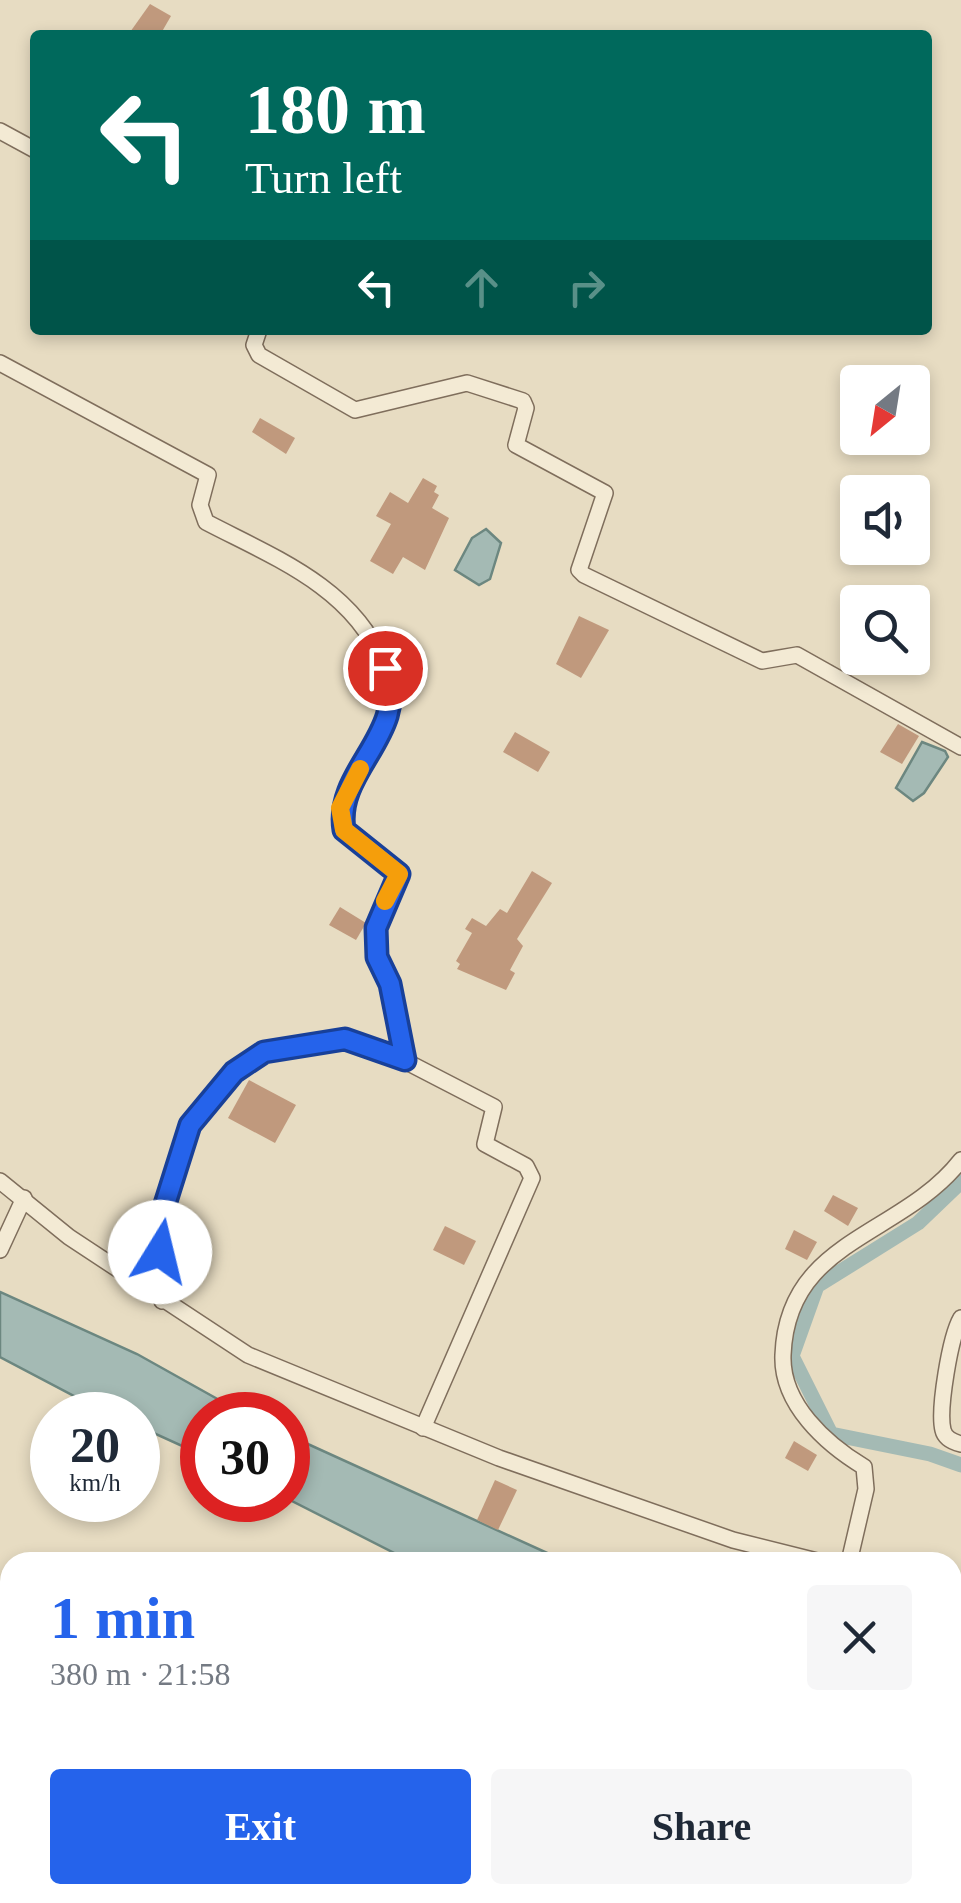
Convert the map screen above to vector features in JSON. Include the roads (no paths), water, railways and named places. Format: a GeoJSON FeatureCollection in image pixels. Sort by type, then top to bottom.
{"type":"FeatureCollection","features":[{"type":"Feature","properties":{"kind":"street"},"geometry":{"type":"LineString","coordinates":[[0,131],[30,147]]}},
{"type":"Feature","properties":{"kind":"street"},"geometry":{"type":"LineString","coordinates":[[257,335],[254,345],[260,355],[355,410],[466,383],[520,400],[526,408],[516,445],[606,493],[580,570],[584,575],[762,661],[797,655],[961,746]]}},
{"type":"Feature","properties":{"kind":"street"},"geometry":{"type":"LineString","coordinates":[[0,363],[208,476],[200,505],[206,522],[324,586],[352,611],[376,647],[393,689],[386,725],[340,808],[344,830],[399,874],[376,928],[377,957],[390,984],[405,1060]]}},
{"type":"Feature","properties":{"kind":"street"},"geometry":{"type":"LineString","coordinates":[[162,1301],[169,1273],[154,1239],[182,1146],[190,1125],[234,1072],[264,1052],[345,1039],[405,1060],[494,1107],[485,1144],[526,1166],[532,1178],[423,1428]]}},
{"type":"Feature","properties":{"kind":"street"},"geometry":{"type":"LineString","coordinates":[[852,1552],[866,1489],[864,1467],[830,1446],[788,1391],[783,1338],[792,1299],[806,1277],[911,1204],[961,1160]]}},
{"type":"Feature","properties":{"kind":"street"},"geometry":{"type":"LineString","coordinates":[[0,1181],[69,1237],[248,1354],[423,1428],[676,1521],[786,1552]]}},
{"type":"Feature","properties":{"kind":"street"},"geometry":{"type":"LineString","coordinates":[[0,1250],[24,1198]]}},
{"type":"Feature","properties":{"kind":"street"},"geometry":{"type":"LineString","coordinates":[[961,1318],[951,1344],[942,1428],[950,1440],[961,1444]]}},
{"type":"Feature","properties":{"kind":"water"},"geometry":{"type":"Polygon","coordinates":[[[486,529],[501,543],[490,579],[479,585],[455,570],[472,538],[486,529]]]}},
{"type":"Feature","properties":{"kind":"water"},"geometry":{"type":"Polygon","coordinates":[[[922,742],[945,751],[948,757],[924,793],[913,801],[896,788],[922,742]]]}},
{"type":"Feature","properties":{"kind":"water"},"geometry":{"type":"Polygon","coordinates":[[[0,1292],[137,1354],[205,1392],[180,1392],[180,1445],[160,1436],[160,1392],[67,1392],[0,1357],[0,1292]]]}},
{"type":"Feature","properties":{"kind":"water"},"geometry":{"type":"Polygon","coordinates":[[[310,1445],[545,1552],[392,1552],[310,1510],[310,1445]]]}},
{"type":"Feature","properties":{"kind":"waterway"},"geometry":{"type":"LineString","coordinates":[[961,1182],[918,1223],[817,1286],[792,1356],[831,1434],[930,1454],[961,1465]]}}]}
